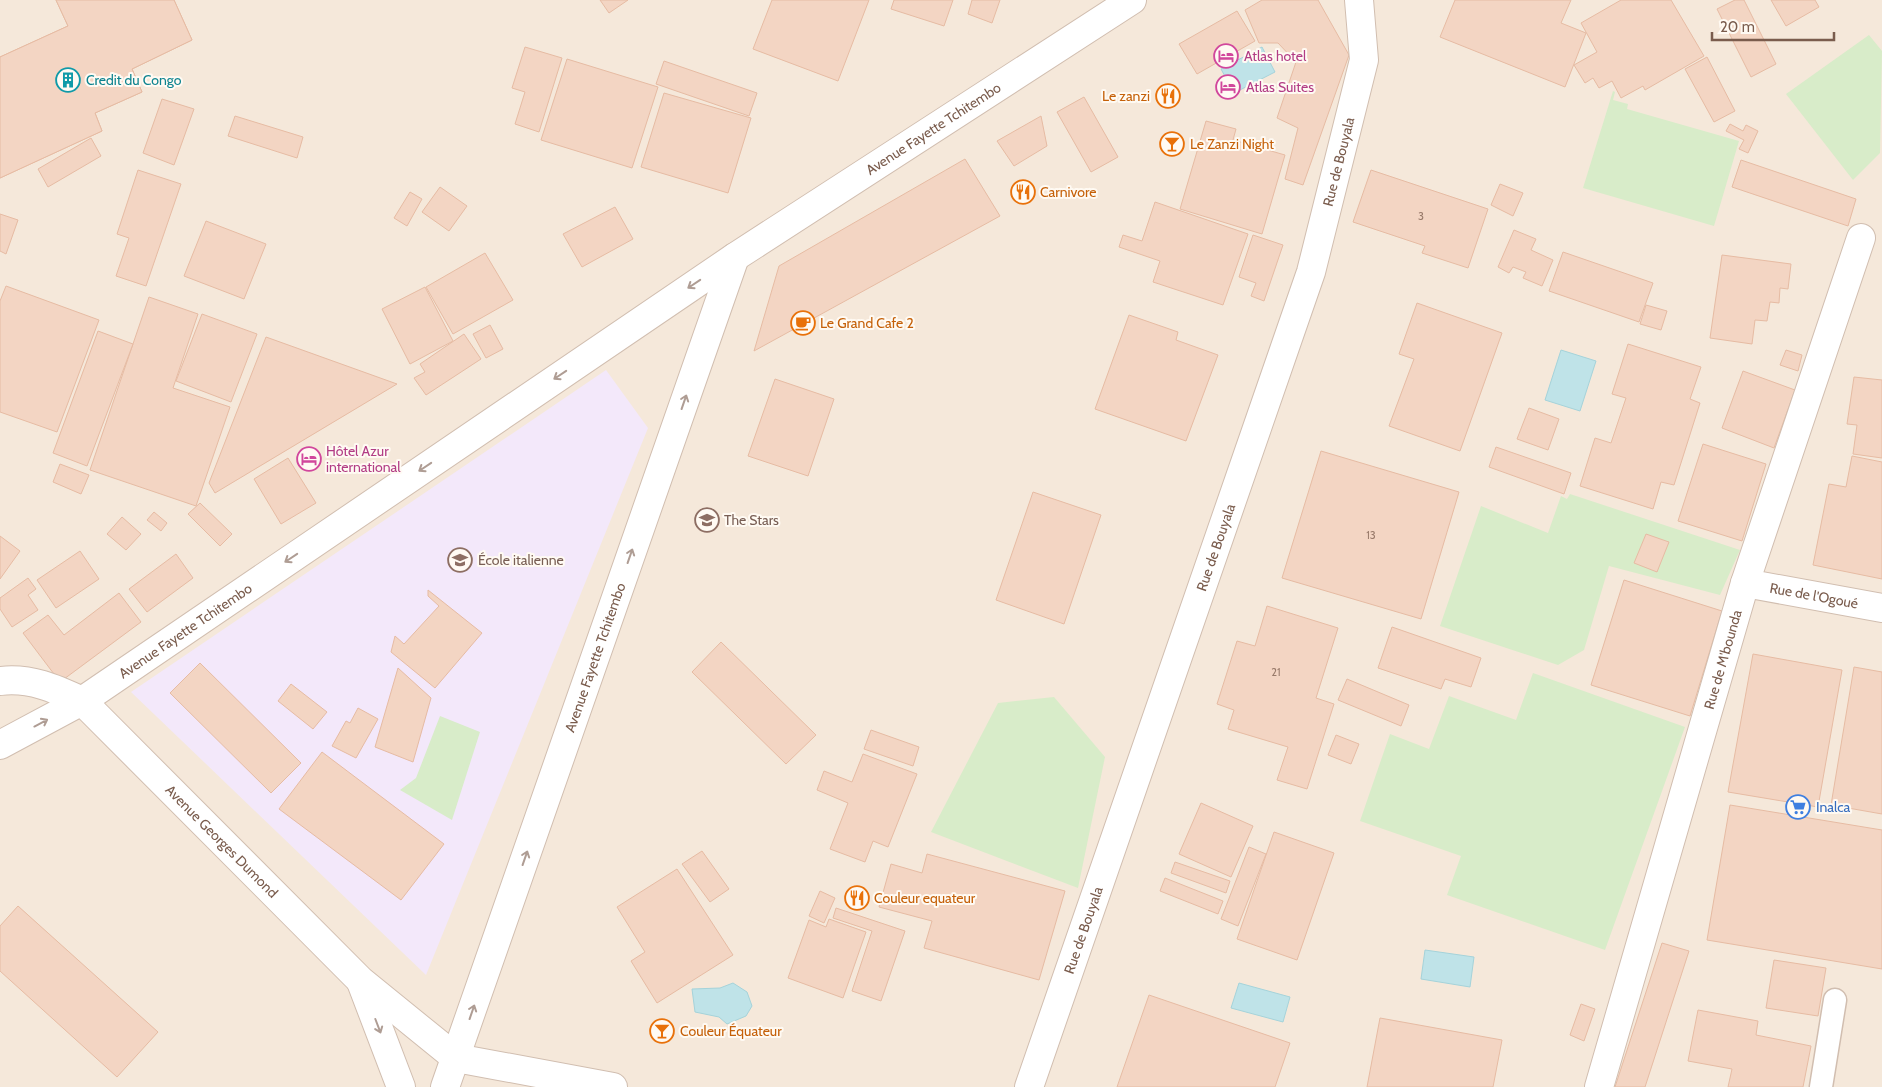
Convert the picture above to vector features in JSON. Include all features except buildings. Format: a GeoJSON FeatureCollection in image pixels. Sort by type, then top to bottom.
{"type":"FeatureCollection","features":[{"type":"Feature","properties":{"kind":"street","name":"Avenue Fayette Tchitembo"},"geometry":{"type":"LineString","coordinates":[[0,745],[82,700],[734,257],[1132,0]]}},
{"type":"Feature","properties":{"kind":"street","name":"Rue de Bouyala"},"geometry":{"type":"LineString","coordinates":[[1029,1087],[1311,272],[1364,60],[1359,0]]}},
{"type":"Feature","properties":{"kind":"street","name":"Rue de M'bounda"},"geometry":{"type":"LineString","coordinates":[[1599,1087],[1745,583],[1861,238]]}},
{"type":"Feature","properties":{"kind":"street","name":"Avenue Fayette Tchitembo"},"geometry":{"type":"LineString","coordinates":[[445,1087],[734,257]]}},
{"type":"Feature","properties":{"kind":"street","name":"Rue de l'Ogoué"},"geometry":{"type":"LineString","coordinates":[[1745,583],[1882,608]]}},
{"type":"Feature","properties":{"kind":"street"},"geometry":{"type":"LineString","coordinates":[[0,681],[8,680],[46,684],[82,700]]}},
{"type":"Feature","properties":{"kind":"street","name":"Avenue Georges Dumond"},"geometry":{"type":"LineString","coordinates":[[82,700],[361,981],[456,1058],[613,1087]]}},
{"type":"Feature","properties":{"kind":"street","name":"Avenue Georges Dumond"},"geometry":{"type":"LineString","coordinates":[[361,981],[401,1087]]}},
{"type":"Feature","properties":{"kind":"lane"},"geometry":{"type":"LineString","coordinates":[[1821,1087],[1835,1000]]}},
{"type":"Feature","properties":{"kind":"shaded area"},"geometry":{"type":"Polygon","coordinates":[[[0,0],[1882,0],[1882,1087],[0,1087],[0,0]]]}},
{"type":"Feature","properties":{"kind":"shaded area","name":"École italienne"},"geometry":{"type":"Polygon","coordinates":[[[606,370],[648,428],[426,975],[131,692],[606,370]]]}},
{"type":"Feature","properties":{"kind":"green space"},"geometry":{"type":"Polygon","coordinates":[[[1869,35],[1882,51],[1880,153],[1853,180],[1786,94],[1869,35]]]}},
{"type":"Feature","properties":{"kind":"green space"},"geometry":{"type":"Polygon","coordinates":[[[1613,91],[1615,92],[1613,100],[1628,104],[1627,109],[1739,141],[1714,226],[1583,188],[1613,91]]]}},
{"type":"Feature","properties":{"kind":"green space"},"geometry":{"type":"Polygon","coordinates":[[[1570,494],[1740,550],[1720,595],[1609,566],[1584,650],[1558,665],[1440,626],[1481,506],[1548,533],[1561,496],[1567,499],[1570,494]]]}},
{"type":"Feature","properties":{"kind":"green space"},"geometry":{"type":"Polygon","coordinates":[[[1533,673],[1685,727],[1605,950],[1447,895],[1461,856],[1360,821],[1390,734],[1429,749],[1449,696],[1516,720],[1533,673]]]}},
{"type":"Feature","properties":{"kind":"green space"},"geometry":{"type":"Polygon","coordinates":[[[1054,697],[1105,757],[1078,888],[931,832],[998,703],[1054,697]]]}},
{"type":"Feature","properties":{"kind":"green space"},"geometry":{"type":"Polygon","coordinates":[[[440,716],[480,732],[452,820],[400,790],[416,778],[440,716]]]}},
{"type":"Feature","properties":{"kind":"water"},"geometry":{"type":"Polygon","coordinates":[[[1262,47],[1275,72],[1234,93],[1221,69],[1262,47]]]}},
{"type":"Feature","properties":{"kind":"water"},"geometry":{"type":"Polygon","coordinates":[[[1561,350],[1596,361],[1580,411],[1545,400],[1561,350]]]}},
{"type":"Feature","properties":{"kind":"water"},"geometry":{"type":"Polygon","coordinates":[[[1425,950],[1474,957],[1470,987],[1421,979],[1425,950]]]}},
{"type":"Feature","properties":{"kind":"water"},"geometry":{"type":"Polygon","coordinates":[[[733,983],[747,992],[752,1006],[746,1016],[727,1024],[719,1017],[695,1012],[692,989],[720,988],[733,983]]]}},
{"type":"Feature","properties":{"kind":"water"},"geometry":{"type":"Polygon","coordinates":[[[1239,983],[1290,997],[1283,1022],[1231,1008],[1239,983]]]}},
{"type":"Feature","properties":{"kind":"place","name":"Atlas hotel"},"geometry":{"type":"Point","coordinates":[1226,56]}},
{"type":"Feature","properties":{"kind":"place","name":"Credit du Congo"},"geometry":{"type":"Point","coordinates":[68,80]}},
{"type":"Feature","properties":{"kind":"place","name":"Atlas Suites"},"geometry":{"type":"Point","coordinates":[1228,87]}},
{"type":"Feature","properties":{"kind":"place","name":"Le zanzi"},"geometry":{"type":"Point","coordinates":[1168,96]}},
{"type":"Feature","properties":{"kind":"place","name":"Le Zanzi Night"},"geometry":{"type":"Point","coordinates":[1172,144]}},
{"type":"Feature","properties":{"kind":"place","name":"Carnivore"},"geometry":{"type":"Point","coordinates":[1023,192]}},
{"type":"Feature","properties":{"kind":"place","name":"Le Grand Cafe 2"},"geometry":{"type":"Point","coordinates":[803,323]}},
{"type":"Feature","properties":{"kind":"place","name":"Hôtel Azur international"},"geometry":{"type":"Point","coordinates":[309,459]}},
{"type":"Feature","properties":{"kind":"place","name":"The Stars"},"geometry":{"type":"Point","coordinates":[707,520]}},
{"type":"Feature","properties":{"kind":"place","name":"École italienne"},"geometry":{"type":"Point","coordinates":[460,560]}},
{"type":"Feature","properties":{"kind":"place","name":"Inalca"},"geometry":{"type":"Point","coordinates":[1798,807]}},
{"type":"Feature","properties":{"kind":"place","name":"Couleur equateur"},"geometry":{"type":"Point","coordinates":[857,898]}},
{"type":"Feature","properties":{"kind":"place","name":"Couleur Équateur"},"geometry":{"type":"Point","coordinates":[662,1031]}}]}
